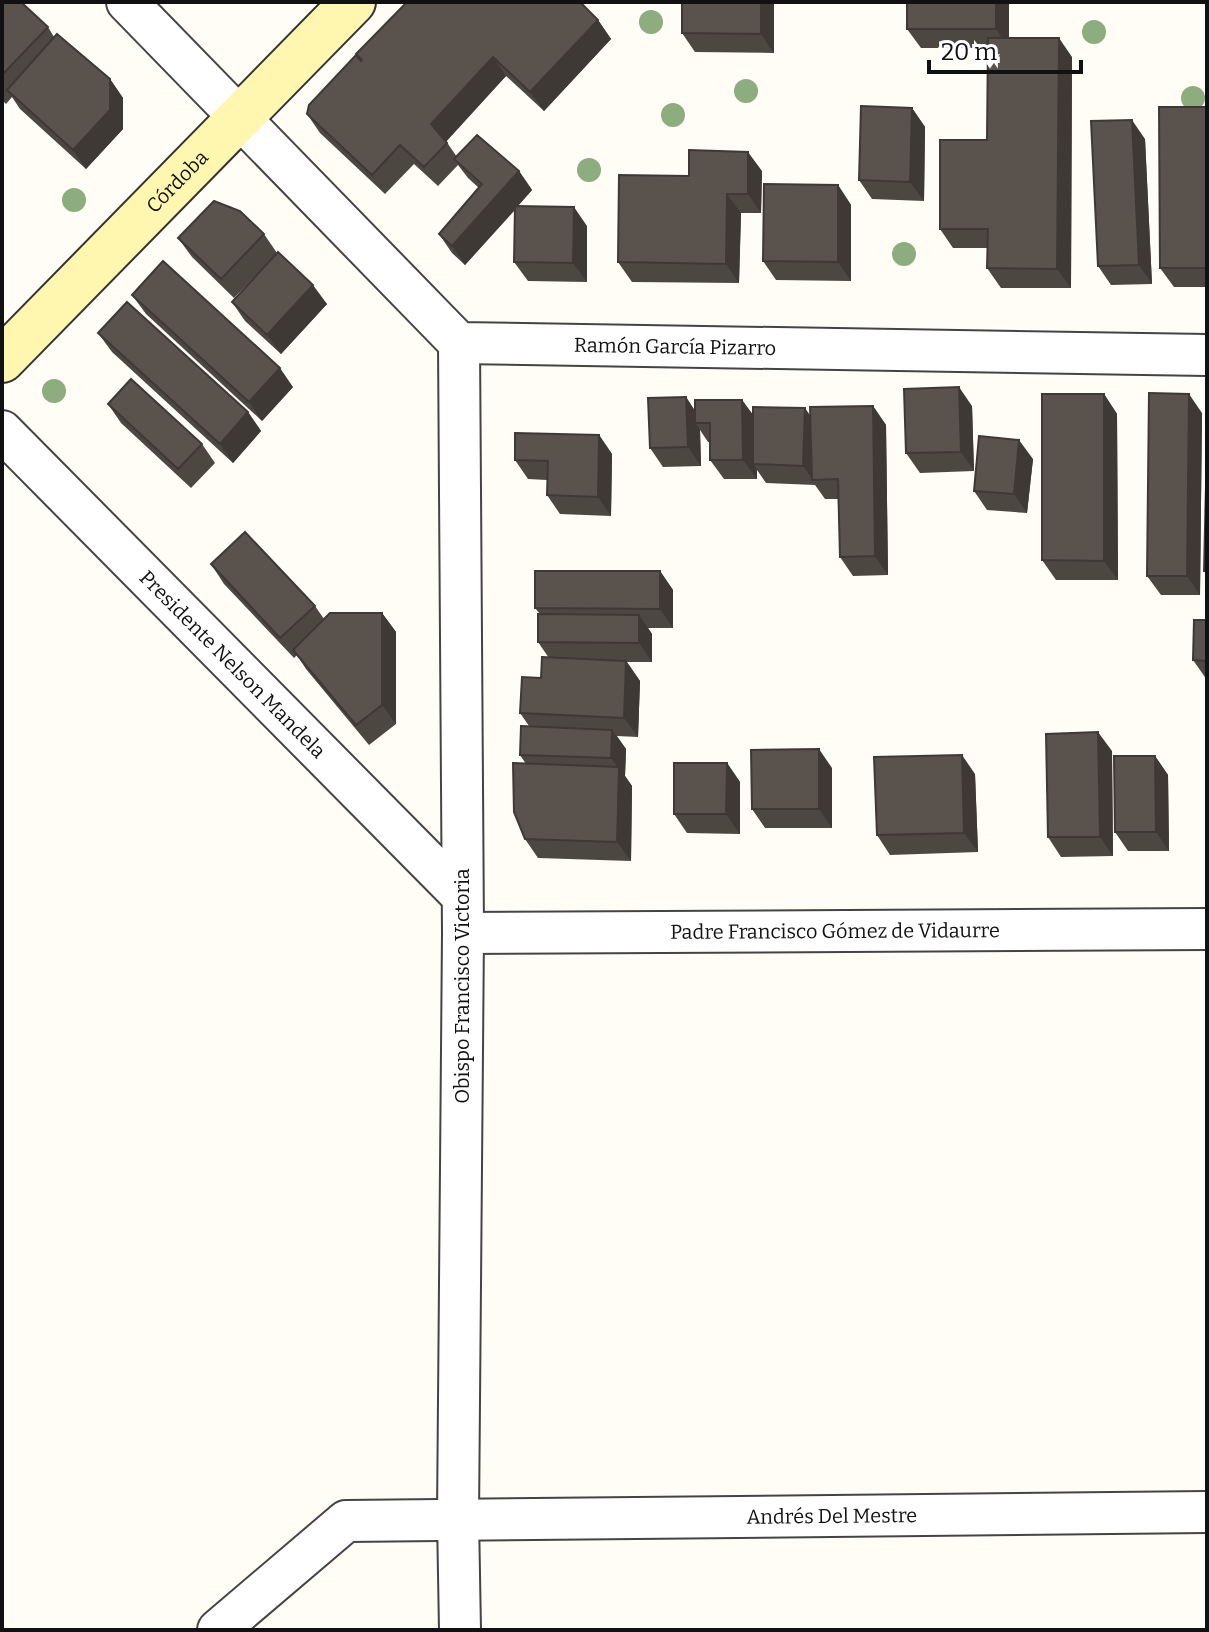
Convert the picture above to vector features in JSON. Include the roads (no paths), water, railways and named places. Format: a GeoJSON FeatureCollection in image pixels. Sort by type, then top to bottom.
{"type":"FeatureCollection","features":[{"type":"Feature","properties":{"kind":"main road","name":"Córdoba"},"geometry":{"type":"LineString","coordinates":[[2,360],[353,2]]}},
{"type":"Feature","properties":{"kind":"street"},"geometry":{"type":"LineString","coordinates":[[127,2],[459,343]]}},
{"type":"Feature","properties":{"kind":"street","name":"Ramón García Pizarro"},"geometry":{"type":"LineString","coordinates":[[459,343],[1207,355]]}},
{"type":"Feature","properties":{"kind":"street","name":"Obispo Francisco Victoria"},"geometry":{"type":"LineString","coordinates":[[459,343],[463,915],[458,1518],[460,1630]]}},
{"type":"Feature","properties":{"kind":"street","name":"Presidente Nelson Mandela"},"geometry":{"type":"LineString","coordinates":[[2,431],[463,915]]}},
{"type":"Feature","properties":{"kind":"street","name":"Padre Francisco Gómez de Vidaurre"},"geometry":{"type":"LineString","coordinates":[[463,915],[1207,929]]}},
{"type":"Feature","properties":{"kind":"street","name":"Andrés Del Mestre"},"geometry":{"type":"LineString","coordinates":[[218,1630],[346,1521],[1207,1512]]}}]}
